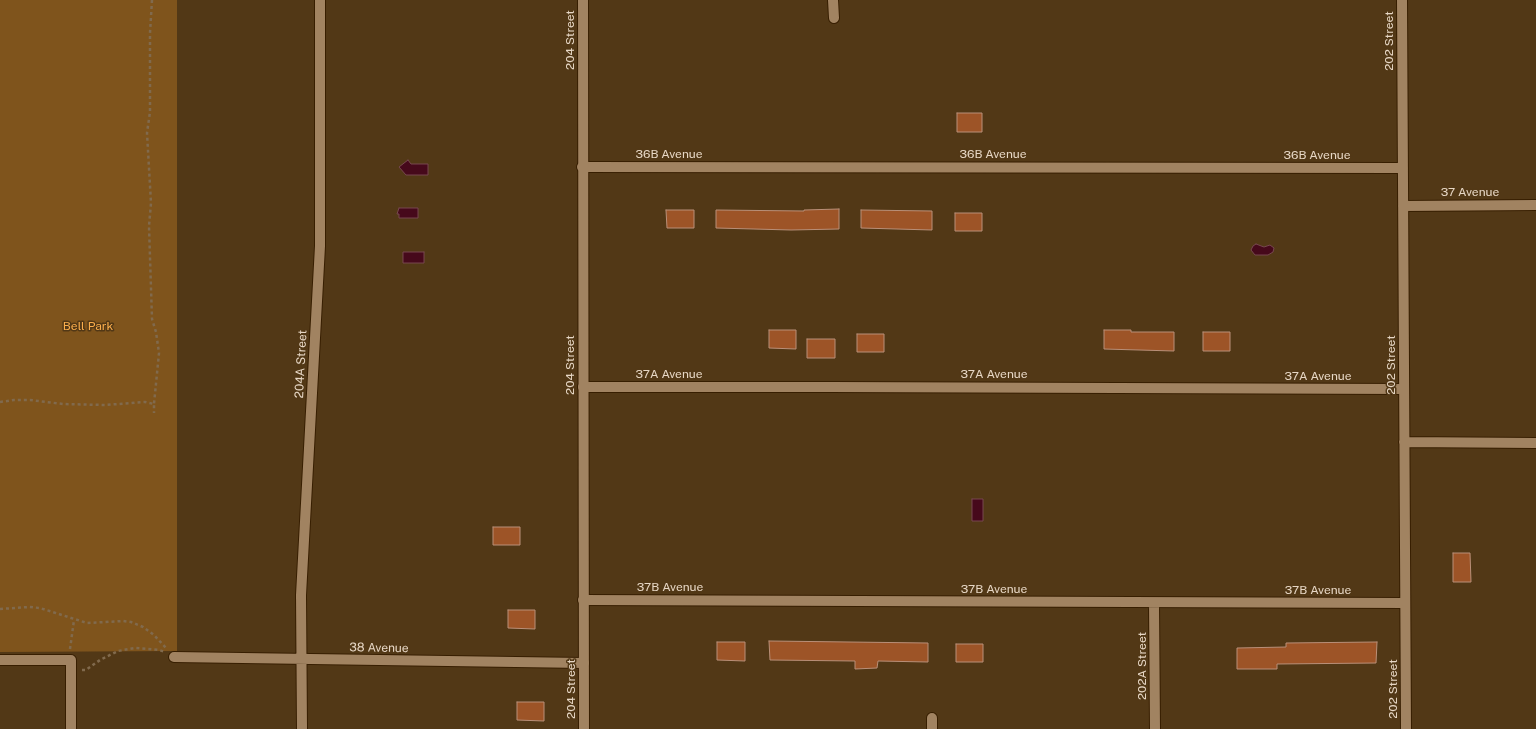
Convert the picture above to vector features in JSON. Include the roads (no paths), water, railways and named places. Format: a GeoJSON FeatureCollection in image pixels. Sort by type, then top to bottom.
{"type":"FeatureCollection","features":[{"type":"Feature","properties":{"kind":"street","name":"204A Street"},"geometry":{"type":"LineString","coordinates":[[302,729],[301,595],[320,246],[320,0]]}},
{"type":"Feature","properties":{"kind":"street","name":"204 Street"},"geometry":{"type":"LineString","coordinates":[[583,0],[582,167],[584,729]]}},
{"type":"Feature","properties":{"kind":"street"},"geometry":{"type":"LineString","coordinates":[[833,0],[834,18]]}},
{"type":"Feature","properties":{"kind":"street","name":"202 Street"},"geometry":{"type":"LineString","coordinates":[[1402,0],[1406,729]]}},
{"type":"Feature","properties":{"kind":"street","name":"36B Avenue"},"geometry":{"type":"LineString","coordinates":[[582,167],[1403,168]]}},
{"type":"Feature","properties":{"kind":"street","name":"37 Avenue"},"geometry":{"type":"LineString","coordinates":[[1403,206],[1536,205]]}},
{"type":"Feature","properties":{"kind":"street","name":"37A Avenue"},"geometry":{"type":"LineString","coordinates":[[583,387],[1404,389]]}},
{"type":"Feature","properties":{"kind":"street"},"geometry":{"type":"LineString","coordinates":[[1404,442],[1536,443]]}},
{"type":"Feature","properties":{"kind":"street","name":"37B Avenue"},"geometry":{"type":"LineString","coordinates":[[583,600],[1405,603]]}},
{"type":"Feature","properties":{"kind":"street","name":"202A Street"},"geometry":{"type":"LineString","coordinates":[[1154,603],[1155,729]]}},
{"type":"Feature","properties":{"kind":"street","name":"38 Avenue"},"geometry":{"type":"LineString","coordinates":[[174,657],[584,663]]}},
{"type":"Feature","properties":{"kind":"street"},"geometry":{"type":"LineString","coordinates":[[0,660],[71,665],[71,729]]}},
{"type":"Feature","properties":{"kind":"street"},"geometry":{"type":"LineString","coordinates":[[932,718],[932,729]]}},
{"type":"Feature","properties":{"kind":"park label","name":"Bell Park"},"geometry":{"type":"Point","coordinates":[88,326]}}]}
